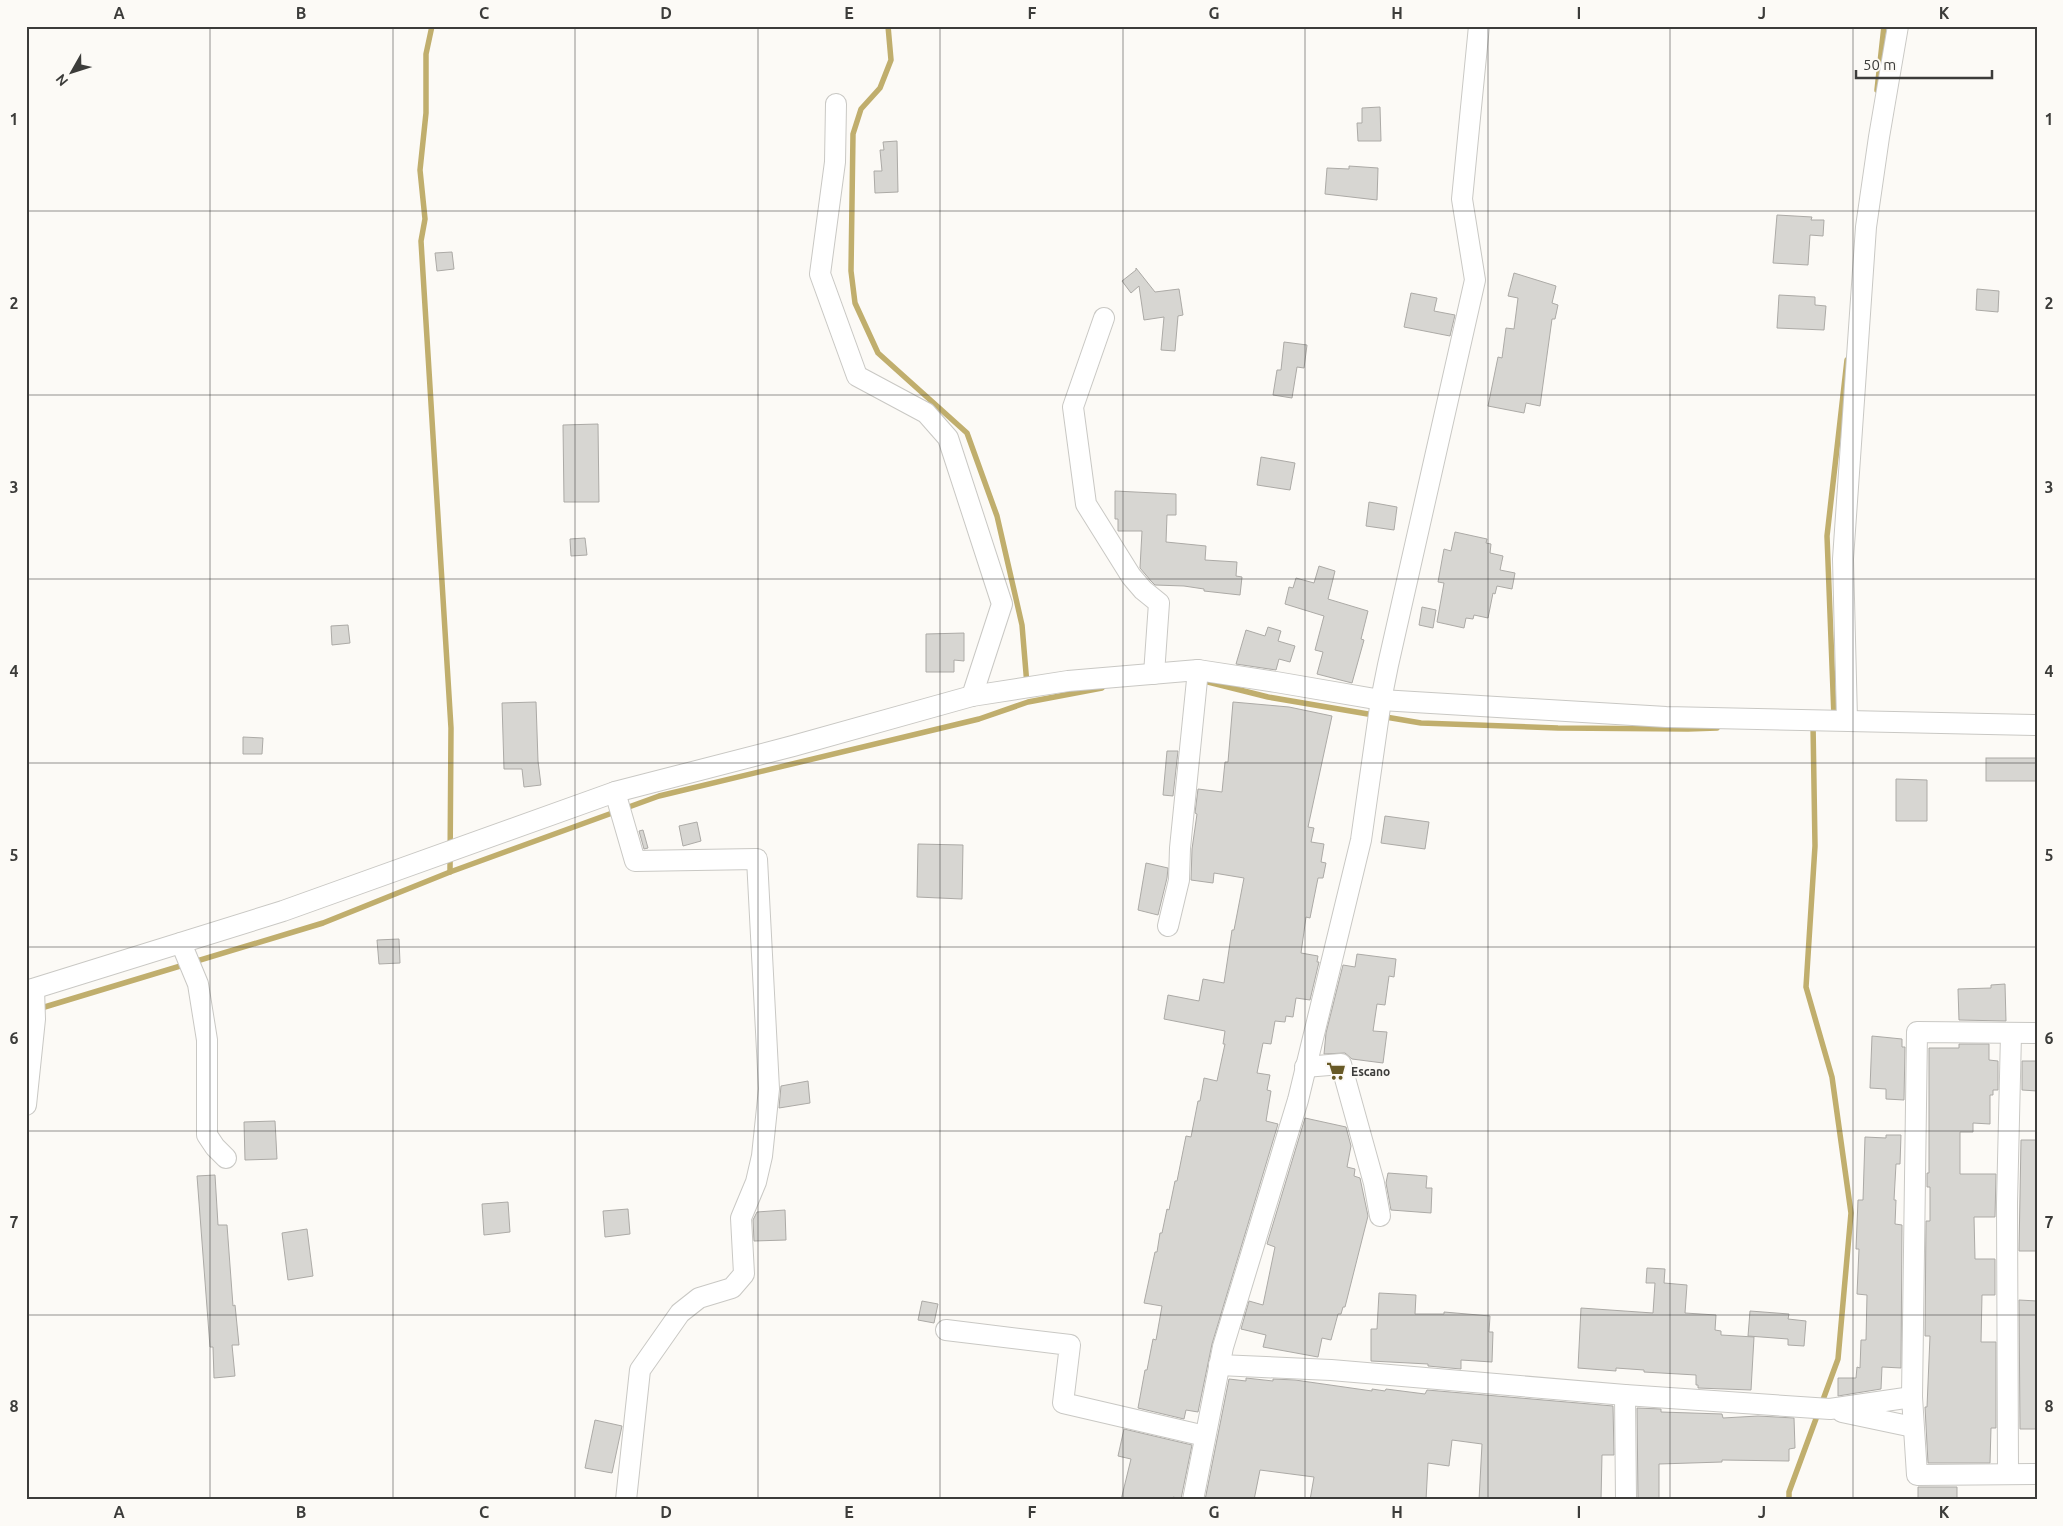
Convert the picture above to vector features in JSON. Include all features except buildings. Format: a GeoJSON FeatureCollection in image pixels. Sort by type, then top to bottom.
{"type":"FeatureCollection","features":[{"type":"Feature","properties":{"kind":"street"},"geometry":{"type":"LineString","coordinates":[[1193,1500],[1219,1365],[1298,1100],[1361,840],[1381,700],[1475,280],[1462,199],[1479,26]]}},
{"type":"Feature","properties":{"kind":"street"},"geometry":{"type":"LineString","coordinates":[[1847,720],[1843,559],[1866,227],[1898,26]]}},
{"type":"Feature","properties":{"kind":"street"},"geometry":{"type":"LineString","coordinates":[[836,104],[836,162],[820,274],[856,376],[926,414],[948,438],[1002,604],[972,696]]}},
{"type":"Feature","properties":{"kind":"street"},"geometry":{"type":"LineString","coordinates":[[1104,318],[1073,407],[1086,504],[1131,576],[1143,590],[1160,603],[1154,674]]}},
{"type":"Feature","properties":{"kind":"street"},"geometry":{"type":"LineString","coordinates":[[1168,926],[1179,880],[1180,848],[1198,670]]}},
{"type":"Feature","properties":{"kind":"street"},"geometry":{"type":"LineString","coordinates":[[26,1105],[35,1020],[30,990],[282,911],[615,792],[793,746],[972,696],[1068,681],[1198,670],[1381,700],[1666,717],[2037,725]]}},
{"type":"Feature","properties":{"kind":"street"},"geometry":{"type":"LineString","coordinates":[[615,792],[635,861],[757,858],[769,1089],[762,1156],[756,1182],[741,1218],[744,1274],[732,1288],[700,1298],[680,1313],[640,1370],[626,1500]]}},
{"type":"Feature","properties":{"kind":"street"},"geometry":{"type":"LineString","coordinates":[[182,943],[198,984],[207,1040],[208,1135],[214,1146],[226,1158]]}},
{"type":"Feature","properties":{"kind":"street"},"geometry":{"type":"LineString","coordinates":[[2037,1033],[1917,1032],[1912,1397],[1917,1474],[2037,1474]]}},
{"type":"Feature","properties":{"kind":"street"},"geometry":{"type":"LineString","coordinates":[[2008,1473],[2007,1203],[2011,1034]]}},
{"type":"Feature","properties":{"kind":"street"},"geometry":{"type":"LineString","coordinates":[[1305,1068],[1341,1064],[1374,1183],[1380,1216]]}},
{"type":"Feature","properties":{"kind":"street"},"geometry":{"type":"LineString","coordinates":[[946,1330],[1070,1345],[1063,1404],[1206,1436]]}},
{"type":"Feature","properties":{"kind":"street"},"geometry":{"type":"LineString","coordinates":[[1219,1365],[1330,1370],[1625,1395],[1830,1409],[1913,1427]]}},
{"type":"Feature","properties":{"kind":"street"},"geometry":{"type":"LineString","coordinates":[[1625,1395],[1626,1500]]}},
{"type":"Feature","properties":{"kind":"street"},"geometry":{"type":"LineString","coordinates":[[1830,1409],[1912,1397]]}},
{"type":"Feature","properties":{"kind":"waterway"},"geometry":{"type":"LineString","coordinates":[[432,26],[426,54],[426,113],[420,170],[425,219],[421,241],[451,728],[450,872]]}},
{"type":"Feature","properties":{"kind":"waterway"},"geometry":{"type":"LineString","coordinates":[[888,26],[891,60],[880,88],[861,109],[853,134],[851,271],[855,303],[878,353],[967,433],[997,516],[1022,625],[1027,685]]}},
{"type":"Feature","properties":{"kind":"waterway"},"geometry":{"type":"LineString","coordinates":[[1877,90],[1884,26]]}},
{"type":"Feature","properties":{"kind":"waterway"},"geometry":{"type":"LineString","coordinates":[[1834,717],[1827,536],[1847,360]]}},
{"type":"Feature","properties":{"kind":"waterway"},"geometry":{"type":"LineString","coordinates":[[1200,680],[1268,697],[1421,723],[1558,728],[1717,728]]}},
{"type":"Feature","properties":{"kind":"waterway"},"geometry":{"type":"LineString","coordinates":[[38,1009],[323,923],[450,872],[659,796],[979,719],[1028,702],[1102,688]]}},
{"type":"Feature","properties":{"kind":"waterway"},"geometry":{"type":"LineString","coordinates":[[1789,1500],[1789,1492],[1838,1359],[1851,1213],[1832,1077],[1806,987],[1815,846],[1813,724]]}},
{"type":"Feature","properties":{"kind":"place","name":"Escano"},"geometry":{"type":"Point","coordinates":[1336,1071]}}]}
